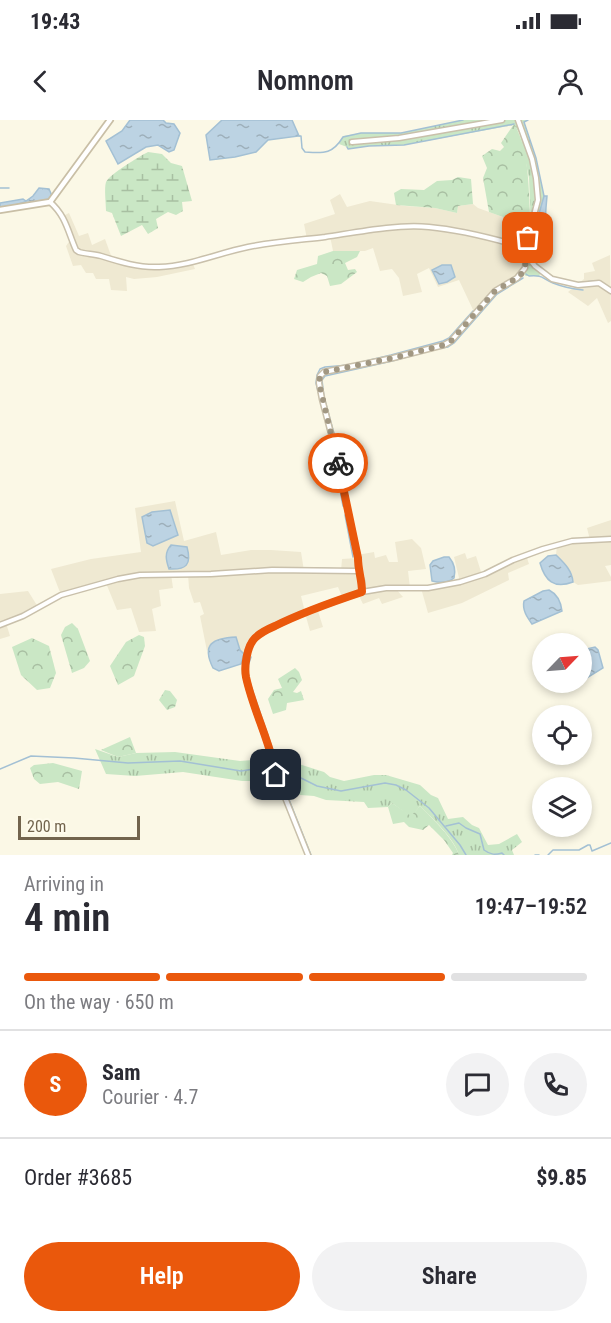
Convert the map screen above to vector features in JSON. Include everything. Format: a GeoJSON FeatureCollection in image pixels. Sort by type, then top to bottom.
{"type":"FeatureCollection","features":[{"type":"Feature","properties":{"kind":"street"},"geometry":{"type":"LineString","coordinates":[[0,210],[50,202],[110,120]]}},
{"type":"Feature","properties":{"kind":"street"},"geometry":{"type":"LineString","coordinates":[[352,142],[399,138],[502,120]]}},
{"type":"Feature","properties":{"kind":"street"},"geometry":{"type":"LineString","coordinates":[[362,592],[358,558],[335,451],[321,399],[320,376],[324,372],[444,345],[451,341],[495,291],[522,273],[525,268],[526,248],[538,200],[532,159],[518,120]]}},
{"type":"Feature","properties":{"kind":"street"},"geometry":{"type":"LineString","coordinates":[[50,202],[62,214],[76,250],[79,252],[125,263],[158,267],[201,260],[250,246],[371,230],[416,227],[478,234],[526,248]]}},
{"type":"Feature","properties":{"kind":"street"},"geometry":{"type":"LineString","coordinates":[[526,248],[531,261],[541,272],[552,279],[578,285],[599,283],[611,291]]}},
{"type":"Feature","properties":{"kind":"street"},"geometry":{"type":"LineString","coordinates":[[308,855],[276,775],[245,674],[249,646],[255,638],[262,632],[289,619],[362,592],[386,588],[428,588],[460,582],[485,574],[543,549],[572,541],[611,539]]}},
{"type":"Feature","properties":{"kind":"street"},"geometry":{"type":"LineString","coordinates":[[0,625],[23,616],[61,595],[129,577],[272,570],[358,571]]}},
{"type":"Feature","properties":{"kind":"shaded area"},"geometry":{"type":"Polygon","coordinates":[[[340,194],[347,207],[370,201],[435,208],[457,213],[458,206],[473,204],[478,208],[531,227],[522,273],[495,291],[475,314],[459,280],[438,287],[429,268],[417,274],[422,292],[403,296],[399,278],[392,269],[380,271],[373,248],[365,251],[333,251],[330,236],[307,239],[304,224],[335,214],[330,200],[340,194]]]}},
{"type":"Feature","properties":{"kind":"shaded area"},"geometry":{"type":"Polygon","coordinates":[[[69,213],[79,236],[88,233],[92,245],[105,239],[113,261],[158,267],[192,262],[195,269],[157,277],[134,279],[126,277],[127,291],[111,290],[109,279],[96,279],[93,273],[86,273],[81,265],[73,266],[66,246],[71,239],[63,216],[69,213]]]}},
{"type":"Feature","properties":{"kind":"shaded area"},"geometry":{"type":"Polygon","coordinates":[[[610,255],[611,321],[608,323],[597,298],[588,306],[568,292],[584,279],[584,273],[595,271],[592,263],[610,255]]]}},
{"type":"Feature","properties":{"kind":"shaded area"},"geometry":{"type":"Polygon","coordinates":[[[175,501],[184,541],[216,532],[221,555],[251,550],[301,552],[304,571],[341,571],[342,559],[357,558],[357,555],[374,552],[375,558],[386,555],[389,562],[398,562],[395,542],[412,539],[421,548],[426,569],[408,571],[410,588],[396,589],[403,597],[382,604],[379,598],[363,604],[358,594],[343,599],[338,587],[301,596],[305,612],[317,608],[323,627],[310,631],[305,613],[262,632],[249,646],[246,665],[241,664],[244,654],[210,645],[207,651],[200,616],[204,614],[200,602],[194,603],[189,588],[188,574],[171,574],[173,588],[159,590],[161,606],[152,609],[156,631],[139,632],[131,608],[117,610],[106,583],[61,595],[51,569],[91,559],[141,552],[135,508],[175,501]]]}},
{"type":"Feature","properties":{"kind":"shaded area"},"geometry":{"type":"Polygon","coordinates":[[[611,520],[611,565],[605,566],[611,581],[578,585],[573,582],[572,575],[556,555],[557,545],[590,540],[587,528],[611,520]]]}},
{"type":"Feature","properties":{"kind":"shaded area"},"geometry":{"type":"Polygon","coordinates":[[[465,553],[467,559],[476,556],[482,575],[526,555],[529,564],[508,573],[509,580],[462,603],[428,613],[421,588],[460,582],[454,557],[465,553]]]}},
{"type":"Feature","properties":{"kind":"shaded area"},"geometry":{"type":"Polygon","coordinates":[[[28,591],[38,607],[6,623],[10,636],[0,639],[0,594],[28,591]]]}},
{"type":"Feature","properties":{"kind":"green space"},"geometry":{"type":"Polygon","coordinates":[[[463,120],[528,120],[524,122],[536,158],[544,196],[530,247],[527,249],[531,227],[529,178],[520,134],[514,125],[404,145],[348,149],[339,144],[343,136],[361,133],[401,133],[463,120]]]}},
{"type":"Feature","properties":{"kind":"green space"},"geometry":{"type":"Polygon","coordinates":[[[514,124],[526,160],[531,227],[489,212],[483,178],[487,168],[482,156],[492,149],[500,151],[504,147],[501,143],[514,124]]]}},
{"type":"Feature","properties":{"kind":"green space"},"geometry":{"type":"Polygon","coordinates":[[[148,152],[162,154],[171,163],[182,166],[192,201],[182,202],[183,211],[176,215],[168,212],[156,219],[158,228],[148,234],[142,225],[121,236],[112,213],[106,211],[106,182],[119,170],[148,152]]]}},
{"type":"Feature","properties":{"kind":"green space"},"geometry":{"type":"Polygon","coordinates":[[[458,177],[471,179],[473,204],[458,206],[457,213],[435,208],[396,205],[394,193],[401,189],[424,190],[437,181],[452,180],[458,177]]]}},
{"type":"Feature","properties":{"kind":"green space"},"geometry":{"type":"Polygon","coordinates":[[[333,251],[360,251],[357,257],[345,263],[348,270],[355,269],[357,272],[341,284],[330,286],[327,276],[321,273],[303,282],[294,279],[297,270],[317,264],[318,256],[333,251]]]}},
{"type":"Feature","properties":{"kind":"green space"},"geometry":{"type":"Polygon","coordinates":[[[527,251],[531,261],[541,272],[539,276],[526,276],[522,273],[525,268],[527,251]]]}},
{"type":"Feature","properties":{"kind":"green space"},"geometry":{"type":"Polygon","coordinates":[[[72,623],[78,629],[90,661],[84,668],[72,673],[61,635],[65,627],[72,623]]]}},
{"type":"Feature","properties":{"kind":"green space"},"geometry":{"type":"Polygon","coordinates":[[[139,635],[144,637],[145,646],[134,676],[118,685],[110,666],[126,642],[139,635]]]}},
{"type":"Feature","properties":{"kind":"green space"},"geometry":{"type":"Polygon","coordinates":[[[32,638],[49,646],[56,673],[50,688],[37,690],[21,675],[12,647],[32,638]]]}},
{"type":"Feature","properties":{"kind":"green space"},"geometry":{"type":"Polygon","coordinates":[[[295,668],[302,680],[293,692],[301,691],[304,700],[287,703],[286,710],[273,714],[268,699],[274,690],[282,688],[278,679],[295,668]]]}},
{"type":"Feature","properties":{"kind":"green space"},"geometry":{"type":"Polygon","coordinates":[[[165,690],[170,691],[177,700],[175,707],[167,710],[159,700],[165,690]]]}},
{"type":"Feature","properties":{"kind":"green space"},"geometry":{"type":"Polygon","coordinates":[[[130,737],[136,753],[118,757],[101,750],[130,737]]]}},
{"type":"Feature","properties":{"kind":"green space"},"geometry":{"type":"Polygon","coordinates":[[[95,749],[118,757],[136,753],[175,752],[240,761],[280,758],[344,781],[386,775],[420,785],[438,798],[448,819],[463,817],[479,828],[488,845],[499,844],[517,834],[522,842],[512,850],[514,855],[459,855],[448,835],[420,806],[411,817],[392,803],[388,807],[368,808],[364,802],[326,800],[300,795],[269,781],[242,781],[183,772],[135,776],[106,774],[95,749]]]}},
{"type":"Feature","properties":{"kind":"green space"},"geometry":{"type":"Polygon","coordinates":[[[53,763],[82,771],[79,789],[58,782],[40,784],[34,779],[30,768],[34,765],[53,763]]]}},
{"type":"Feature","properties":{"kind":"green space"},"geometry":{"type":"Polygon","coordinates":[[[392,803],[411,816],[420,806],[448,836],[459,855],[452,855],[453,853],[444,840],[429,825],[423,830],[409,827],[404,822],[393,824],[388,807],[392,803]]]}},
{"type":"Feature","properties":{"kind":"water"},"geometry":{"type":"Polygon","coordinates":[[[130,120],[163,120],[174,124],[180,133],[174,150],[169,152],[158,145],[146,147],[118,164],[106,141],[122,131],[130,120]]]}},
{"type":"Feature","properties":{"kind":"water"},"geometry":{"type":"Polygon","coordinates":[[[222,120],[292,120],[299,136],[268,140],[256,152],[210,160],[206,135],[222,120]]]}},
{"type":"Feature","properties":{"kind":"water"},"geometry":{"type":"Polygon","coordinates":[[[39,188],[49,189],[52,196],[48,201],[26,204],[25,202],[0,208],[0,203],[23,199],[26,201],[39,188]]]}},
{"type":"Feature","properties":{"kind":"water"},"geometry":{"type":"Polygon","coordinates":[[[544,196],[547,196],[548,232],[531,248],[533,235],[544,196]]]}},
{"type":"Feature","properties":{"kind":"water"},"geometry":{"type":"Polygon","coordinates":[[[442,265],[451,265],[455,277],[439,284],[432,270],[442,265]]]}},
{"type":"Feature","properties":{"kind":"water"},"geometry":{"type":"Polygon","coordinates":[[[170,510],[178,535],[153,546],[147,543],[142,517],[152,512],[170,510]]]}},
{"type":"Feature","properties":{"kind":"water"},"geometry":{"type":"Polygon","coordinates":[[[171,545],[187,547],[188,562],[180,569],[169,569],[166,557],[171,545]]]}},
{"type":"Feature","properties":{"kind":"water"},"geometry":{"type":"Polygon","coordinates":[[[556,555],[569,570],[573,582],[556,584],[545,575],[540,563],[548,556],[556,555]]]}},
{"type":"Feature","properties":{"kind":"water"},"geometry":{"type":"Polygon","coordinates":[[[449,557],[452,562],[455,569],[454,578],[444,582],[432,581],[430,565],[433,561],[449,557]]]}},
{"type":"Feature","properties":{"kind":"water"},"geometry":{"type":"Polygon","coordinates":[[[549,590],[558,599],[562,611],[532,624],[524,610],[524,601],[549,590]]]}},
{"type":"Feature","properties":{"kind":"water"},"geometry":{"type":"Polygon","coordinates":[[[236,637],[240,650],[244,654],[241,664],[219,671],[213,668],[208,653],[211,644],[221,639],[236,637]]]}},
{"type":"Feature","properties":{"kind":"water"},"geometry":{"type":"Polygon","coordinates":[[[592,648],[598,650],[603,668],[592,675],[592,648]]]}},
{"type":"Feature","properties":{"kind":"waterway"},"geometry":{"type":"LineString","coordinates":[[299,136],[301,136],[302,148],[305,152],[327,152],[335,147],[343,137],[361,133],[401,133],[463,120]]}},
{"type":"Feature","properties":{"kind":"waterway"},"geometry":{"type":"LineString","coordinates":[[528,120],[524,122],[536,158],[544,196]]}},
{"type":"Feature","properties":{"kind":"waterway"},"geometry":{"type":"LineString","coordinates":[[347,147],[348,149],[404,145],[514,124]]}},
{"type":"Feature","properties":{"kind":"waterway"},"geometry":{"type":"LineString","coordinates":[[0,188],[9,188]]}},
{"type":"Feature","properties":{"kind":"waterway"},"geometry":{"type":"LineString","coordinates":[[530,255],[531,248]]}},
{"type":"Feature","properties":{"kind":"waterway"},"geometry":{"type":"LineString","coordinates":[[526,274],[540,276],[564,287],[583,290]]}},
{"type":"Feature","properties":{"kind":"waterway"},"geometry":{"type":"LineString","coordinates":[[435,349],[448,347],[454,343],[497,294],[523,278]]}},
{"type":"Feature","properties":{"kind":"waterway"},"geometry":{"type":"LineString","coordinates":[[575,283],[595,281]]}},
{"type":"Feature","properties":{"kind":"waterway"},"geometry":{"type":"LineString","coordinates":[[343,506],[331,442],[316,383],[320,369],[349,365],[443,341],[449,338],[473,311]]}},
{"type":"Feature","properties":{"kind":"waterway"},"geometry":{"type":"LineString","coordinates":[[342,463],[324,397],[322,380],[325,376],[422,353]]}},
{"type":"Feature","properties":{"kind":"waterway"},"geometry":{"type":"LineString","coordinates":[[343,471],[347,489]]}},
{"type":"Feature","properties":{"kind":"waterway"},"geometry":{"type":"LineString","coordinates":[[347,493],[351,516]]}},
{"type":"Feature","properties":{"kind":"waterway"},"geometry":{"type":"LineString","coordinates":[[345,515],[353,557]]}},
{"type":"Feature","properties":{"kind":"waterway"},"geometry":{"type":"LineString","coordinates":[[353,527],[360,558]]}},
{"type":"Feature","properties":{"kind":"waterway"},"geometry":{"type":"LineString","coordinates":[[316,568],[342,569]]}},
{"type":"Feature","properties":{"kind":"waterway"},"geometry":{"type":"LineString","coordinates":[[254,644],[270,630],[304,616]]}},
{"type":"Feature","properties":{"kind":"waterway"},"geometry":{"type":"LineString","coordinates":[[251,657],[247,674],[275,756]]}},
{"type":"Feature","properties":{"kind":"waterway"},"geometry":{"type":"LineString","coordinates":[[0,769],[31,756],[128,763],[180,761],[241,771],[268,767],[281,768],[317,786],[341,791],[385,783],[396,785],[429,808],[466,855]]}},
{"type":"Feature","properties":{"kind":"waterway"},"geometry":{"type":"LineString","coordinates":[[276,760],[279,778],[311,855]]}},
{"type":"Feature","properties":{"kind":"waterway"},"geometry":{"type":"LineString","coordinates":[[446,826],[459,823],[480,834],[484,850],[491,854],[502,853],[504,855]]}},
{"type":"Feature","properties":{"kind":"waterway"},"geometry":{"type":"LineString","coordinates":[[548,855],[553,850],[579,850],[588,845],[592,851],[611,843]]}},
{"type":"Feature","properties":{"kind":"way so far"},"geometry":{"type":"LineString","coordinates":[[338,463],[321,399],[320,376],[324,372],[393,358],[444,345],[451,341],[495,291],[522,273],[525,268],[528,238]]}},
{"type":"Feature","properties":{"kind":"route"},"geometry":{"type":"LineString","coordinates":[[276,775],[245,674],[249,646],[262,632],[289,619],[362,592],[358,558],[338,463]]}}]}
